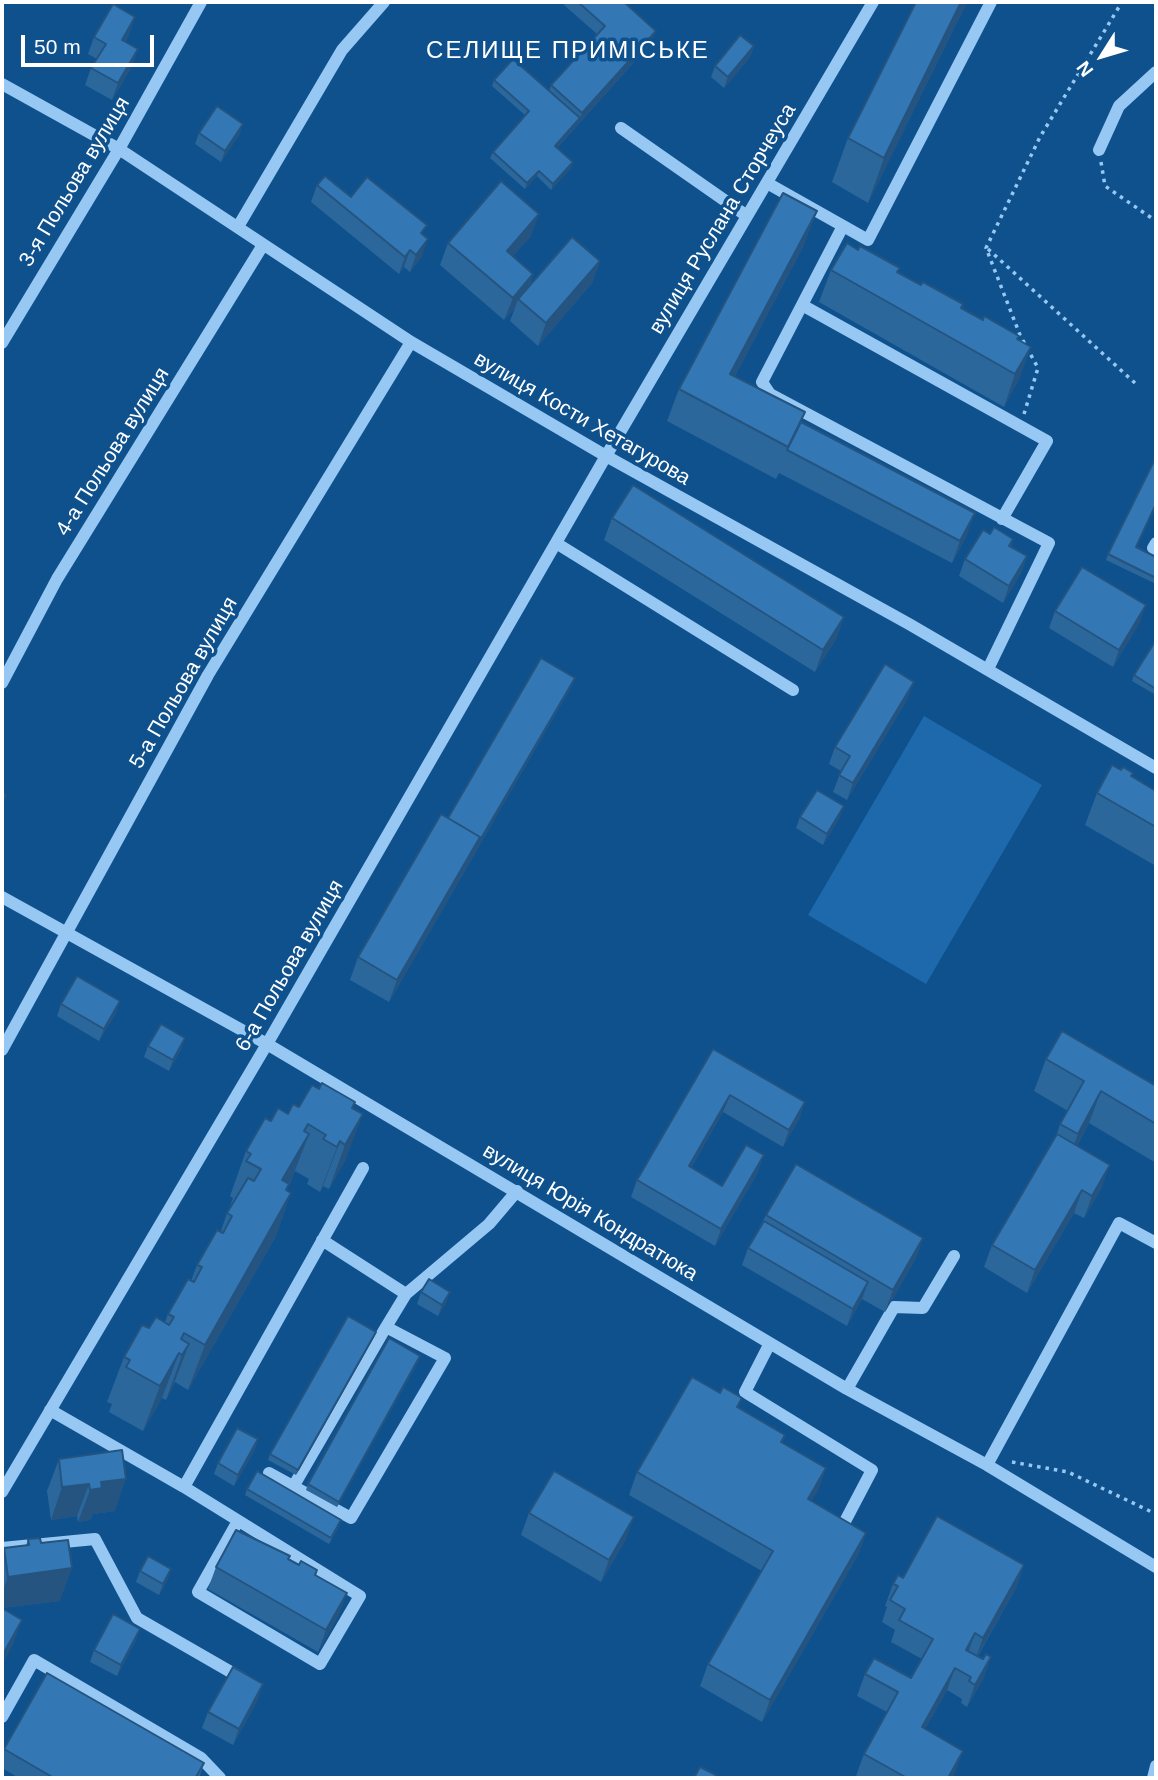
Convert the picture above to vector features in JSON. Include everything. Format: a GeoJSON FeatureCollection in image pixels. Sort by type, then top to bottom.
{"type":"FeatureCollection","features":[{"type":"Feature","properties":{"kind":"street","name":"3-я Польова вулиця"},"geometry":{"type":"LineString","coordinates":[[2,343],[119,149],[201,2]]}},
{"type":"Feature","properties":{"kind":"street"},"geometry":{"type":"LineString","coordinates":[[239,225],[342,50],[384,2]]}},
{"type":"Feature","properties":{"kind":"street","name":"вулиця Руслана Сторчеуса"},"geometry":{"type":"LineString","coordinates":[[606,456],[873,2]]}},
{"type":"Feature","properties":{"kind":"street"},"geometry":{"type":"LineString","coordinates":[[767,183],[868,240],[991,2]]}},
{"type":"Feature","properties":{"kind":"street"},"geometry":{"type":"LineString","coordinates":[[1100,150],[1119,106],[1156,72]]}},
{"type":"Feature","properties":{"kind":"street","name":"вулиця Кости Хетагурова"},"geometry":{"type":"LineString","coordinates":[[2,84],[119,149],[239,225],[263,244],[411,342],[606,456],[988,669],[1156,768]]}},
{"type":"Feature","properties":{"kind":"street"},"geometry":{"type":"LineString","coordinates":[[621,128],[747,216]]}},
{"type":"Feature","properties":{"kind":"street"},"geometry":{"type":"LineString","coordinates":[[843,226],[762,382],[769,394],[1049,543],[988,669]]}},
{"type":"Feature","properties":{"kind":"street","name":"4-а Польова вулиця"},"geometry":{"type":"LineString","coordinates":[[2,683],[57,579],[263,244]]}},
{"type":"Feature","properties":{"kind":"street"},"geometry":{"type":"LineString","coordinates":[[802,305],[1047,441],[1002,519]]}},
{"type":"Feature","properties":{"kind":"street","name":"5-а Польова вулиця"},"geometry":{"type":"LineString","coordinates":[[2,1050],[208,675],[411,342]]}},
{"type":"Feature","properties":{"kind":"street","name":"6-а Польова вулиця"},"geometry":{"type":"LineString","coordinates":[[2,1492],[267,1044],[606,456]]}},
{"type":"Feature","properties":{"kind":"street"},"geometry":{"type":"LineString","coordinates":[[556,543],[793,690]]}},
{"type":"Feature","properties":{"kind":"street"},"geometry":{"type":"LineString","coordinates":[[1156,543],[1153,548],[1156,550]]}},
{"type":"Feature","properties":{"kind":"street","name":"вулиця Юрія Кондратюка"},"geometry":{"type":"LineString","coordinates":[[2,897],[267,1044],[847,1389],[987,1465],[1156,1567]]}},
{"type":"Feature","properties":{"kind":"street"},"geometry":{"type":"LineString","coordinates":[[184,1487],[363,1168]]}},
{"type":"Feature","properties":{"kind":"street"},"geometry":{"type":"LineString","coordinates":[[293,1486],[406,1294],[489,1224],[517,1191]]}},
{"type":"Feature","properties":{"kind":"street"},"geometry":{"type":"LineString","coordinates":[[987,1465],[1119,1223],[1156,1243]]}},
{"type":"Feature","properties":{"kind":"street"},"geometry":{"type":"LineString","coordinates":[[322,1240],[406,1294]]}},
{"type":"Feature","properties":{"kind":"street"},"geometry":{"type":"LineString","coordinates":[[847,1389],[894,1307],[923,1308],[954,1256]]}},
{"type":"Feature","properties":{"kind":"street"},"geometry":{"type":"LineString","coordinates":[[269,1473],[351,1518],[445,1358],[386,1327]]}},
{"type":"Feature","properties":{"kind":"street"},"geometry":{"type":"LineString","coordinates":[[770,1343],[745,1392],[872,1470],[841,1529]]}},
{"type":"Feature","properties":{"kind":"street"},"geometry":{"type":"LineString","coordinates":[[50,1410],[184,1487],[360,1596],[320,1664],[198,1592],[238,1521]]}},
{"type":"Feature","properties":{"kind":"street"},"geometry":{"type":"LineString","coordinates":[[2,1548],[94,1539],[137,1618],[257,1687]]}},
{"type":"Feature","properties":{"kind":"street"},"geometry":{"type":"LineString","coordinates":[[2,1717],[34,1660],[201,1758],[220,1778]]}},
{"type":"Feature","properties":{"kind":"street"},"geometry":{"type":"LineString","coordinates":[[1153,1778],[1156,1766]]}},
{"type":"Feature","properties":{"kind":"path"},"geometry":{"type":"LineString","coordinates":[[1020,426],[1038,368],[1020,335],[986,248],[1040,137],[1122,2]]}},
{"type":"Feature","properties":{"kind":"path"},"geometry":{"type":"LineString","coordinates":[[1100,150],[1105,186],[1156,221]]}},
{"type":"Feature","properties":{"kind":"path"},"geometry":{"type":"LineString","coordinates":[[986,248],[1135,383]]}},
{"type":"Feature","properties":{"kind":"path"},"geometry":{"type":"LineString","coordinates":[[987,1465],[1018,1461],[1068,1472],[1156,1514]]}},
{"type":"Feature","properties":{"kind":"shaded area"},"geometry":{"type":"Polygon","coordinates":[[[924,716],[1042,785],[926,984],[808,915],[924,716]]]}},
{"type":"Feature","properties":{"kind":"building"},"geometry":{"type":"Polygon","coordinates":[[[578,2],[624,2],[656,31],[582,113],[551,85],[605,26],[578,2]]]}},
{"type":"Feature","properties":{"kind":"building"},"geometry":{"type":"Polygon","coordinates":[[[916,2],[961,2],[884,158],[848,138],[916,2]]]}},
{"type":"Feature","properties":{"kind":"building"},"geometry":{"type":"Polygon","coordinates":[[[113,4],[135,17],[122,40],[138,49],[118,83],[91,68],[106,44],[94,37],[113,4]]]}},
{"type":"Feature","properties":{"kind":"building"},"geometry":{"type":"Polygon","coordinates":[[[740,35],[754,46],[728,77],[715,66],[740,35]]]}},
{"type":"Feature","properties":{"kind":"building"},"geometry":{"type":"Polygon","coordinates":[[[513,59],[580,118],[555,146],[573,162],[553,184],[539,171],[527,183],[493,152],[529,111],[494,80],[513,59]]]}},
{"type":"Feature","properties":{"kind":"building"},"geometry":{"type":"Polygon","coordinates":[[[217,106],[243,124],[225,151],[199,133],[217,106]]]}},
{"type":"Feature","properties":{"kind":"building"},"geometry":{"type":"Polygon","coordinates":[[[325,176],[351,197],[367,177],[427,225],[421,233],[428,239],[416,255],[410,250],[405,257],[317,185],[325,176]]]}},
{"type":"Feature","properties":{"kind":"building"},"geometry":{"type":"Polygon","coordinates":[[[501,181],[539,214],[507,251],[533,274],[513,298],[448,243],[501,181]]]}},
{"type":"Feature","properties":{"kind":"building"},"geometry":{"type":"Polygon","coordinates":[[[783,193],[817,211],[730,374],[805,412],[788,447],[679,389],[783,193]]]}},
{"type":"Feature","properties":{"kind":"building"},"geometry":{"type":"Polygon","coordinates":[[[572,237],[600,261],[546,323],[518,299],[572,237]]]}},
{"type":"Feature","properties":{"kind":"building"},"geometry":{"type":"Polygon","coordinates":[[[847,243],[858,250],[860,246],[900,268],[897,272],[921,285],[923,282],[963,304],[961,308],[983,320],[984,316],[1019,336],[1017,339],[1031,347],[1015,374],[831,270],[847,243]]]}},
{"type":"Feature","properties":{"kind":"building"},"geometry":{"type":"Polygon","coordinates":[[[801,422],[975,513],[960,541],[787,450],[801,422]]]}},
{"type":"Feature","properties":{"kind":"building"},"geometry":{"type":"Polygon","coordinates":[[[1156,457],[1156,504],[1136,547],[1156,557],[1156,578],[1108,554],[1156,457]]]}},
{"type":"Feature","properties":{"kind":"building"},"geometry":{"type":"Polygon","coordinates":[[[633,485],[844,617],[823,650],[612,518],[633,485]]]}},
{"type":"Feature","properties":{"kind":"building"},"geometry":{"type":"Polygon","coordinates":[[[994,527],[1013,539],[1009,546],[1027,556],[1009,586],[965,559],[983,530],[990,534],[994,527]]]}},
{"type":"Feature","properties":{"kind":"building"},"geometry":{"type":"Polygon","coordinates":[[[1082,567],[1146,605],[1119,650],[1055,611],[1082,567]]]}},
{"type":"Feature","properties":{"kind":"building"},"geometry":{"type":"Polygon","coordinates":[[[1156,640],[1156,689],[1134,675],[1156,640]]]}},
{"type":"Feature","properties":{"kind":"building"},"geometry":{"type":"Polygon","coordinates":[[[541,658],[575,678],[476,847],[480,837],[448,818],[541,658]]]}},
{"type":"Feature","properties":{"kind":"building"},"geometry":{"type":"Polygon","coordinates":[[[885,664],[914,682],[853,783],[839,775],[850,756],[835,747],[885,664]]]}},
{"type":"Feature","properties":{"kind":"building"},"geometry":{"type":"Polygon","coordinates":[[[1112,765],[1121,770],[1123,767],[1133,773],[1131,776],[1156,791],[1156,827],[1097,793],[1112,765]]]}},
{"type":"Feature","properties":{"kind":"building"},"geometry":{"type":"Polygon","coordinates":[[[817,790],[844,806],[827,834],[800,817],[817,790]]]}},
{"type":"Feature","properties":{"kind":"building"},"geometry":{"type":"Polygon","coordinates":[[[441,814],[480,837],[397,980],[358,957],[441,814]]]}},
{"type":"Feature","properties":{"kind":"building"},"geometry":{"type":"Polygon","coordinates":[[[77,976],[120,1001],[104,1029],[61,1004],[77,976]]]}},
{"type":"Feature","properties":{"kind":"building"},"geometry":{"type":"Polygon","coordinates":[[[161,1024],[185,1038],[173,1060],[148,1046],[161,1024]]]}},
{"type":"Feature","properties":{"kind":"building"},"geometry":{"type":"Polygon","coordinates":[[[1062,1031],[1156,1086],[1156,1124],[1101,1091],[1078,1134],[1060,1124],[1084,1081],[1046,1059],[1062,1031]]]}},
{"type":"Feature","properties":{"kind":"building"},"geometry":{"type":"Polygon","coordinates":[[[713,1049],[805,1102],[789,1130],[730,1095],[689,1166],[722,1186],[746,1145],[764,1155],[721,1229],[637,1180],[713,1049]]]}},
{"type":"Feature","properties":{"kind":"building"},"geometry":{"type":"Polygon","coordinates":[[[322,1083],[355,1102],[352,1108],[363,1114],[345,1145],[340,1141],[337,1147],[323,1139],[326,1135],[308,1124],[304,1131],[309,1134],[282,1180],[289,1184],[286,1190],[291,1193],[205,1345],[184,1333],[181,1339],[189,1344],[182,1355],[179,1353],[160,1386],[126,1367],[130,1360],[124,1357],[142,1325],[149,1328],[156,1317],[169,1325],[174,1317],[168,1314],[188,1279],[194,1282],[202,1267],[197,1265],[217,1230],[223,1233],[232,1216],[227,1213],[248,1178],[254,1181],[261,1169],[246,1161],[251,1154],[246,1151],[265,1118],[271,1121],[278,1108],[288,1114],[293,1104],[299,1107],[312,1085],[319,1089],[322,1083]]]}},
{"type":"Feature","properties":{"kind":"building"},"geometry":{"type":"Polygon","coordinates":[[[1057,1134],[1110,1165],[1092,1196],[1082,1190],[1035,1270],[992,1245],[1057,1134]]]}},
{"type":"Feature","properties":{"kind":"building"},"geometry":{"type":"Polygon","coordinates":[[[796,1164],[923,1238],[893,1290],[766,1215],[796,1164]]]}},
{"type":"Feature","properties":{"kind":"building"},"geometry":{"type":"Polygon","coordinates":[[[764,1221],[868,1282],[853,1309],[748,1248],[764,1221]]]}},
{"type":"Feature","properties":{"kind":"building"},"geometry":{"type":"Polygon","coordinates":[[[429,1279],[450,1292],[442,1305],[421,1292],[429,1279]]]}},
{"type":"Feature","properties":{"kind":"building"},"geometry":{"type":"Polygon","coordinates":[[[348,1316],[376,1332],[298,1470],[270,1454],[348,1316]]]}},
{"type":"Feature","properties":{"kind":"building"},"geometry":{"type":"Polygon","coordinates":[[[389,1338],[420,1356],[339,1502],[308,1484],[389,1338]]]}},
{"type":"Feature","properties":{"kind":"building"},"geometry":{"type":"Polygon","coordinates":[[[692,1377],[720,1393],[723,1387],[742,1398],[737,1407],[785,1435],[781,1442],[826,1468],[808,1499],[866,1533],[770,1700],[708,1664],[773,1551],[637,1472],[692,1377]]]}},
{"type":"Feature","properties":{"kind":"building"},"geometry":{"type":"Polygon","coordinates":[[[237,1428],[258,1439],[238,1475],[218,1463],[237,1428]]]}},
{"type":"Feature","properties":{"kind":"building"},"geometry":{"type":"Polygon","coordinates":[[[122,1450],[126,1479],[101,1482],[102,1488],[90,1490],[89,1484],[62,1487],[59,1459],[122,1450]]]}},
{"type":"Feature","properties":{"kind":"building"},"geometry":{"type":"Polygon","coordinates":[[[257,1471],[341,1520],[331,1538],[247,1489],[257,1471]]]}},
{"type":"Feature","properties":{"kind":"building"},"geometry":{"type":"Polygon","coordinates":[[[554,1471],[634,1517],[609,1560],[529,1513],[554,1471]]]}},
{"type":"Feature","properties":{"kind":"building"},"geometry":{"type":"Polygon","coordinates":[[[937,1516],[1024,1565],[983,1638],[975,1633],[966,1650],[983,1659],[986,1654],[991,1657],[975,1685],[969,1681],[971,1677],[955,1668],[922,1727],[963,1751],[948,1778],[907,1778],[864,1754],[898,1692],[865,1674],[874,1658],[911,1678],[933,1639],[899,1620],[905,1609],[890,1600],[898,1586],[893,1584],[898,1575],[903,1578],[937,1516]]]}},
{"type":"Feature","properties":{"kind":"building"},"geometry":{"type":"Polygon","coordinates":[[[236,1530],[290,1556],[288,1559],[299,1565],[301,1561],[317,1570],[315,1575],[347,1593],[326,1630],[216,1567],[236,1530]]]}},
{"type":"Feature","properties":{"kind":"building"},"geometry":{"type":"Polygon","coordinates":[[[40,1538],[41,1543],[68,1540],[72,1568],[8,1577],[4,1548],[29,1545],[28,1539],[40,1538]]]}},
{"type":"Feature","properties":{"kind":"building"},"geometry":{"type":"Polygon","coordinates":[[[148,1556],[171,1569],[163,1584],[140,1571],[148,1556]]]}},
{"type":"Feature","properties":{"kind":"building"},"geometry":{"type":"Polygon","coordinates":[[[2,1608],[22,1620],[2,1656],[2,1608]]]}},
{"type":"Feature","properties":{"kind":"building"},"geometry":{"type":"Polygon","coordinates":[[[113,1614],[140,1629],[121,1665],[94,1650],[113,1614]]]}},
{"type":"Feature","properties":{"kind":"building"},"geometry":{"type":"Polygon","coordinates":[[[233,1667],[263,1684],[239,1729],[208,1712],[233,1667]]]}},
{"type":"Feature","properties":{"kind":"building"},"geometry":{"type":"Polygon","coordinates":[[[47,1673],[204,1763],[196,1777],[198,1778],[54,1778],[4,1749],[47,1673]]]}},
{"type":"Feature","properties":{"kind":"building"},"geometry":{"type":"Polygon","coordinates":[[[700,1767],[716,1775],[714,1778],[694,1778],[700,1767]]]}},
{"type":"Feature","properties":{"kind":"district","name":"СЕЛИЩЕ ПРИМІСЬКЕ"},"geometry":{"type":"Point","coordinates":[568,51]}}]}
